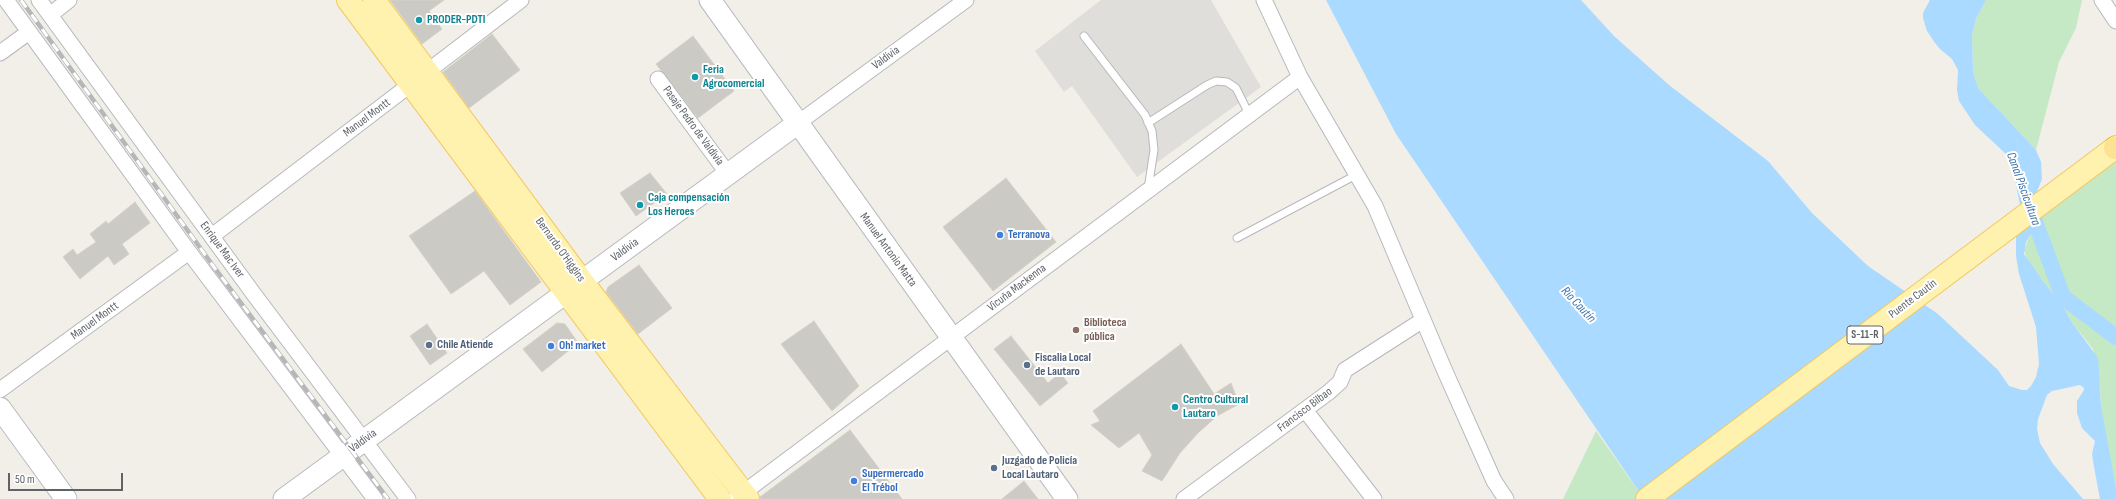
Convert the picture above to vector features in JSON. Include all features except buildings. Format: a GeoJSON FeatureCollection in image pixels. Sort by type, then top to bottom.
{"type":"FeatureCollection","features":[{"type":"Feature","properties":{"kind":"main road","name":"Bernardo O'Higgins"},"geometry":{"type":"LineString","coordinates":[[348,0],[420,77]]}},
{"type":"Feature","properties":{"kind":"main road","name":"Bernardo O'Higgins"},"geometry":{"type":"LineString","coordinates":[[374,0],[420,77],[575,287],[720,499]]}},
{"type":"Feature","properties":{"kind":"main road","name":"Puente Cautín"},"geometry":{"type":"LineString","coordinates":[[1647,499],[2083,171],[2116,148]]}},
{"type":"Feature","properties":{"kind":"main road","name":"Bernardo O'Higgins"},"geometry":{"type":"LineString","coordinates":[[575,287],[742,497]]}},
{"type":"Feature","properties":{"kind":"street"},"geometry":{"type":"LineString","coordinates":[[6,0],[189,252],[375,499]]}},
{"type":"Feature","properties":{"kind":"street","name":"Enrique Mac Iver"},"geometry":{"type":"LineString","coordinates":[[39,0],[253,292],[408,499]]}},
{"type":"Feature","properties":{"kind":"street"},"geometry":{"type":"LineString","coordinates":[[50,15],[69,0]]}},
{"type":"Feature","properties":{"kind":"street","name":"Manuel Montt"},"geometry":{"type":"LineString","coordinates":[[212,236],[521,0]]}},
{"type":"Feature","properties":{"kind":"street","name":"Manuel Antonio Matta"},"geometry":{"type":"LineString","coordinates":[[710,0],[1067,499]]}},
{"type":"Feature","properties":{"kind":"street","name":"Valdivia"},"geometry":{"type":"LineString","coordinates":[[284,499],[966,0]]}},
{"type":"Feature","properties":{"kind":"street"},"geometry":{"type":"LineString","coordinates":[[1264,0],[1300,76],[1375,206],[1423,320],[1494,481],[1506,499]]}},
{"type":"Feature","properties":{"kind":"street"},"geometry":{"type":"LineString","coordinates":[[2102,0],[2116,21]]}},
{"type":"Feature","properties":{"kind":"street"},"geometry":{"type":"LineString","coordinates":[[0,53],[29,32]]}},
{"type":"Feature","properties":{"kind":"street","name":"Vicuña Mackenna"},"geometry":{"type":"LineString","coordinates":[[742,497],[951,337],[1300,76]]}},
{"type":"Feature","properties":{"kind":"street","name":"Pasaje Pedro de Valdivia"},"geometry":{"type":"LineString","coordinates":[[658,79],[728,174]]}},
{"type":"Feature","properties":{"kind":"street","name":"Manuel Montt"},"geometry":{"type":"LineString","coordinates":[[0,390],[189,252]]}},
{"type":"Feature","properties":{"kind":"street","name":"Francisco Bilbao"},"geometry":{"type":"LineString","coordinates":[[1184,499],[1305,410],[1340,382],[1345,370],[1423,320]]}},
{"type":"Feature","properties":{"kind":"street"},"geometry":{"type":"LineString","coordinates":[[0,408],[66,499]]}},
{"type":"Feature","properties":{"kind":"street"},"geometry":{"type":"LineString","coordinates":[[1305,410],[1374,499]]}},
{"type":"Feature","properties":{"kind":"lane"},"geometry":{"type":"LineString","coordinates":[[1084,36],[1140,108],[1152,131],[1154,150],[1147,190]]}},
{"type":"Feature","properties":{"kind":"lane"},"geometry":{"type":"LineString","coordinates":[[1148,123],[1207,85],[1216,81],[1227,82],[1236,88],[1249,114]]}},
{"type":"Feature","properties":{"kind":"lane"},"geometry":{"type":"LineString","coordinates":[[1237,238],[1356,175]]}},
{"type":"Feature","properties":{"kind":"shaded area"},"geometry":{"type":"Polygon","coordinates":[[[1101,0],[1211,0],[1261,87],[1137,177],[1072,86],[1064,92],[1035,51],[1101,0]]]}},
{"type":"Feature","properties":{"kind":"green space"},"geometry":{"type":"Polygon","coordinates":[[[1986,0],[2082,0],[2076,28],[2059,62],[2036,150],[1978,88],[1973,72],[1972,35],[1976,19],[1986,0]]]}},
{"type":"Feature","properties":{"kind":"green space"},"geometry":{"type":"Polygon","coordinates":[[[2116,159],[2116,489],[2107,448],[2101,405],[2100,385],[2093,349],[2071,321],[2063,306],[2028,262],[2024,250],[2037,217],[2116,159]]]}},
{"type":"Feature","properties":{"kind":"green space"},"geometry":{"type":"Polygon","coordinates":[[[1596,431],[1644,499],[1563,499],[1596,431]]]}},
{"type":"Feature","properties":{"kind":"water","name":"Río Cautín"},"geometry":{"type":"Polygon","coordinates":[[[1326,0],[1581,0],[1614,36],[1669,85],[1768,161],[1812,213],[1868,266],[1938,314],[1998,370],[2009,386],[2027,390],[2036,377],[2039,364],[2036,327],[2019,274],[2016,256],[2016,228],[2020,205],[2013,169],[2006,154],[1975,125],[1959,101],[1957,90],[1958,70],[1952,59],[1935,43],[1927,31],[1923,18],[1923,13],[1930,0],[1986,0],[1976,19],[1972,35],[1973,72],[1978,88],[2036,150],[2041,162],[2042,179],[2036,194],[2037,217],[2032,232],[2026,242],[2024,254],[2063,306],[2071,321],[2098,358],[2101,405],[2116,489],[2116,499],[2100,499],[2092,454],[2095,441],[2082,428],[2077,413],[2077,401],[2084,390],[2084,388],[2080,385],[2052,391],[2047,395],[2038,419],[2037,429],[2040,443],[2053,464],[2083,499],[1644,499],[1396,134],[1326,0]]]}},
{"type":"Feature","properties":{"kind":"waterway","name":"Canal Piscicultura"},"geometry":{"type":"LineString","coordinates":[[2028,203],[2063,297],[2116,337]]}},
{"type":"Feature","properties":{"kind":"railway"},"geometry":{"type":"LineString","coordinates":[[21,0],[214,267],[388,499]]}},
{"type":"Feature","properties":{"kind":"place","name":"PRODER-PDTI"},"geometry":{"type":"Point","coordinates":[419,20]}},
{"type":"Feature","properties":{"kind":"place","name":"Feria Agrocomercial"},"geometry":{"type":"Point","coordinates":[695,77]}},
{"type":"Feature","properties":{"kind":"place","name":"Caja compensación Los Heroes"},"geometry":{"type":"Point","coordinates":[640,205]}},
{"type":"Feature","properties":{"kind":"place","name":"Terranova"},"geometry":{"type":"Point","coordinates":[1000,235]}},
{"type":"Feature","properties":{"kind":"place","name":"Biblioteca pública"},"geometry":{"type":"Point","coordinates":[1076,330]}},
{"type":"Feature","properties":{"kind":"place","name":"Chile Atiende"},"geometry":{"type":"Point","coordinates":[429,345]}},
{"type":"Feature","properties":{"kind":"place","name":"Oh! market"},"geometry":{"type":"Point","coordinates":[551,346]}},
{"type":"Feature","properties":{"kind":"place","name":"Fiscalia Local de Lautaro"},"geometry":{"type":"Point","coordinates":[1027,365]}},
{"type":"Feature","properties":{"kind":"place","name":"Centro Cultural Lautaro"},"geometry":{"type":"Point","coordinates":[1175,407]}},
{"type":"Feature","properties":{"kind":"place","name":"Juzgado de Policía Local Lautaro"},"geometry":{"type":"Point","coordinates":[994,468]}},
{"type":"Feature","properties":{"kind":"place","name":"Supermercado El Trébol"},"geometry":{"type":"Point","coordinates":[854,481]}}]}
